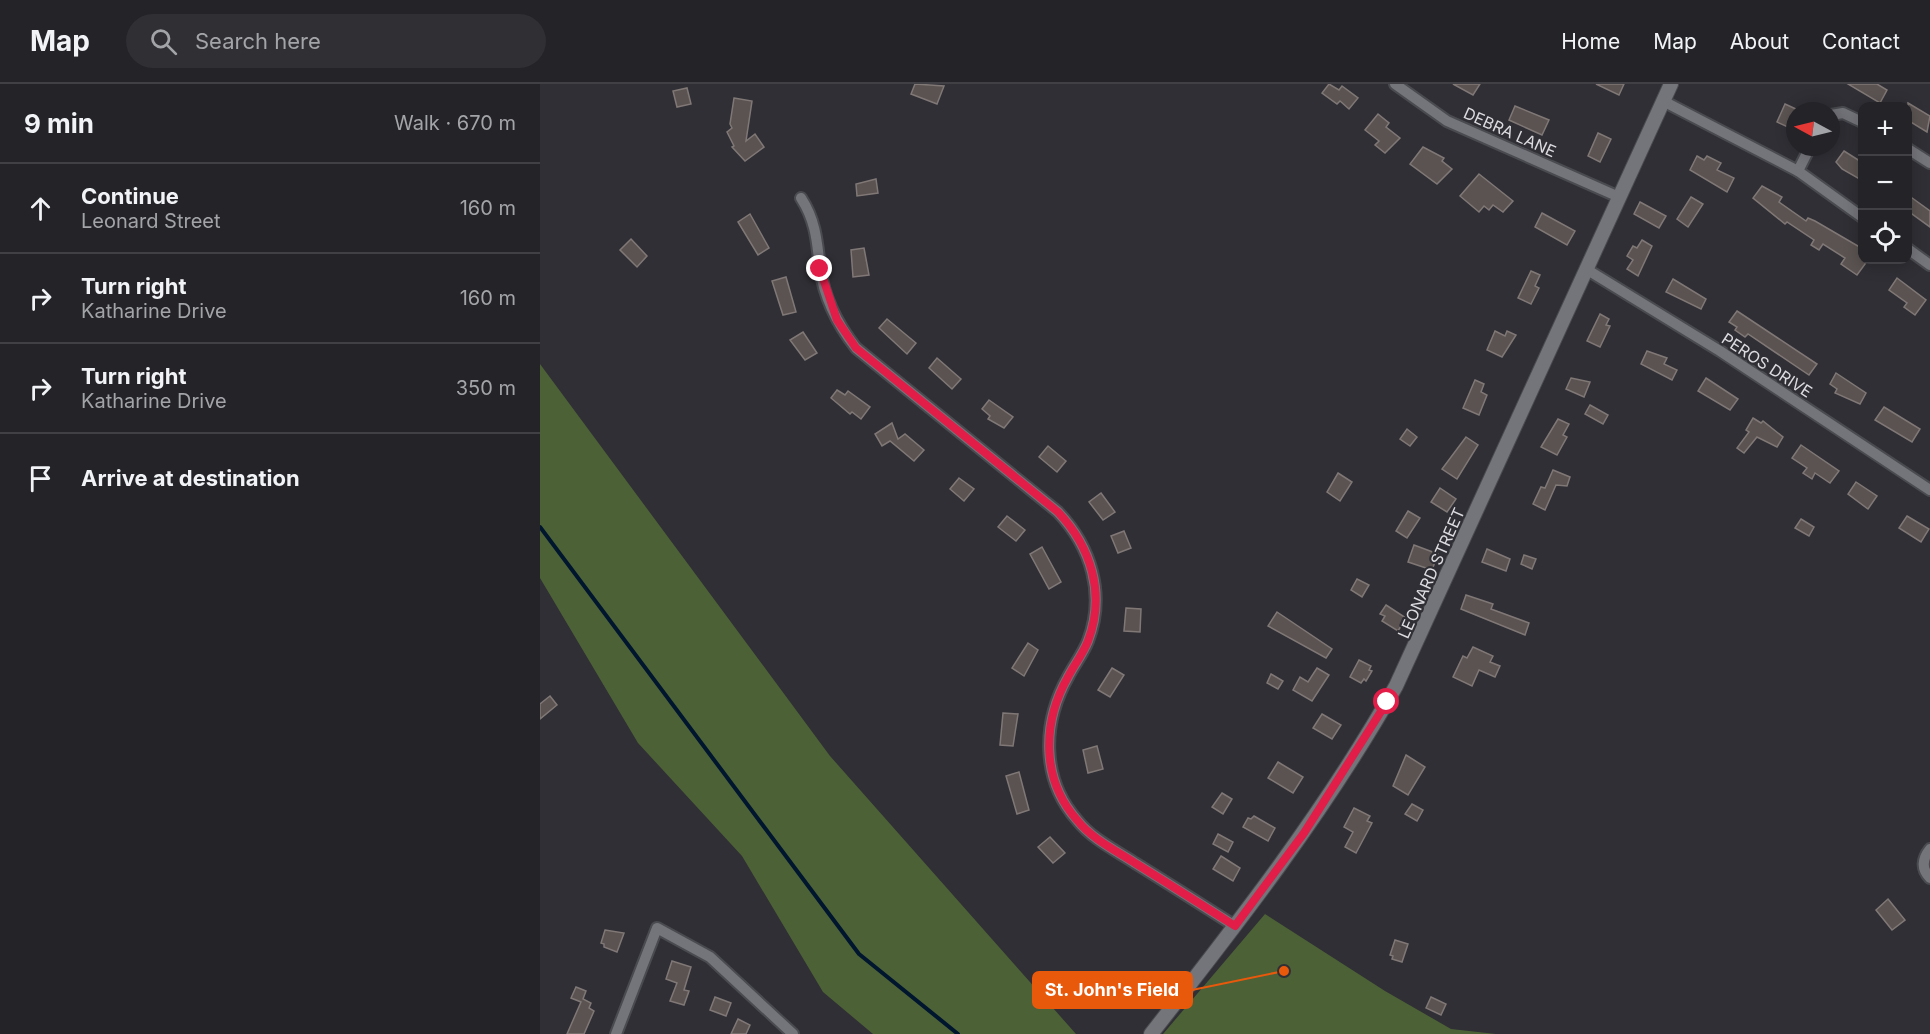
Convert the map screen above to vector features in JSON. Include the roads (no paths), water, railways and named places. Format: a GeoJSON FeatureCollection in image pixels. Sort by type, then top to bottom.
{"type":"FeatureCollection","features":[{"type":"Feature","properties":{"kind":"street","name":"DEBRA LANE"},"geometry":{"type":"LineString","coordinates":[[1395,84],[1447,121],[1619,197]]}},
{"type":"Feature","properties":{"kind":"street","name":"LEONARD STREET"},"geometry":{"type":"LineString","coordinates":[[1151,1034],[1235,926],[1325,802],[1396,686],[1671,84]]}},
{"type":"Feature","properties":{"kind":"street"},"geometry":{"type":"LineString","coordinates":[[1663,101],[1798,171],[1858,213]]}},
{"type":"Feature","properties":{"kind":"street"},"geometry":{"type":"LineString","coordinates":[[1840,114],[1858,120]]}},
{"type":"Feature","properties":{"kind":"street"},"geometry":{"type":"LineString","coordinates":[[1912,152],[1930,163]]}},
{"type":"Feature","properties":{"kind":"street"},"geometry":{"type":"LineString","coordinates":[[1798,171],[1806,156]]}},
{"type":"Feature","properties":{"kind":"street"},"geometry":{"type":"LineString","coordinates":[[801,198],[812,214],[820,269],[830,303],[846,335],[856,348],[1058,512],[1079,539],[1087,554],[1095,587],[1093,624],[1088,642],[1057,701],[1048,743],[1053,777],[1067,808],[1090,833],[1235,926]]}},
{"type":"Feature","properties":{"kind":"street"},"geometry":{"type":"LineString","coordinates":[[1912,252],[1930,265]]}},
{"type":"Feature","properties":{"kind":"street","name":"PEROS DRIVE"},"geometry":{"type":"LineString","coordinates":[[1586,269],[1720,351],[1930,490]]}},
{"type":"Feature","properties":{"kind":"street"},"geometry":{"type":"LineString","coordinates":[[1930,849],[1924,858],[1923,867],[1930,878]]}},
{"type":"Feature","properties":{"kind":"street"},"geometry":{"type":"LineString","coordinates":[[616,1034],[657,928],[710,957],[793,1034]]}},
{"type":"Feature","properties":{"kind":"waterway"},"geometry":{"type":"LineString","coordinates":[[540,527],[859,954],[958,1034]]}},
{"type":"Feature","properties":{"kind":"place","name":"St. John's Field"},"geometry":{"type":"Point","coordinates":[1284,971]}}]}
